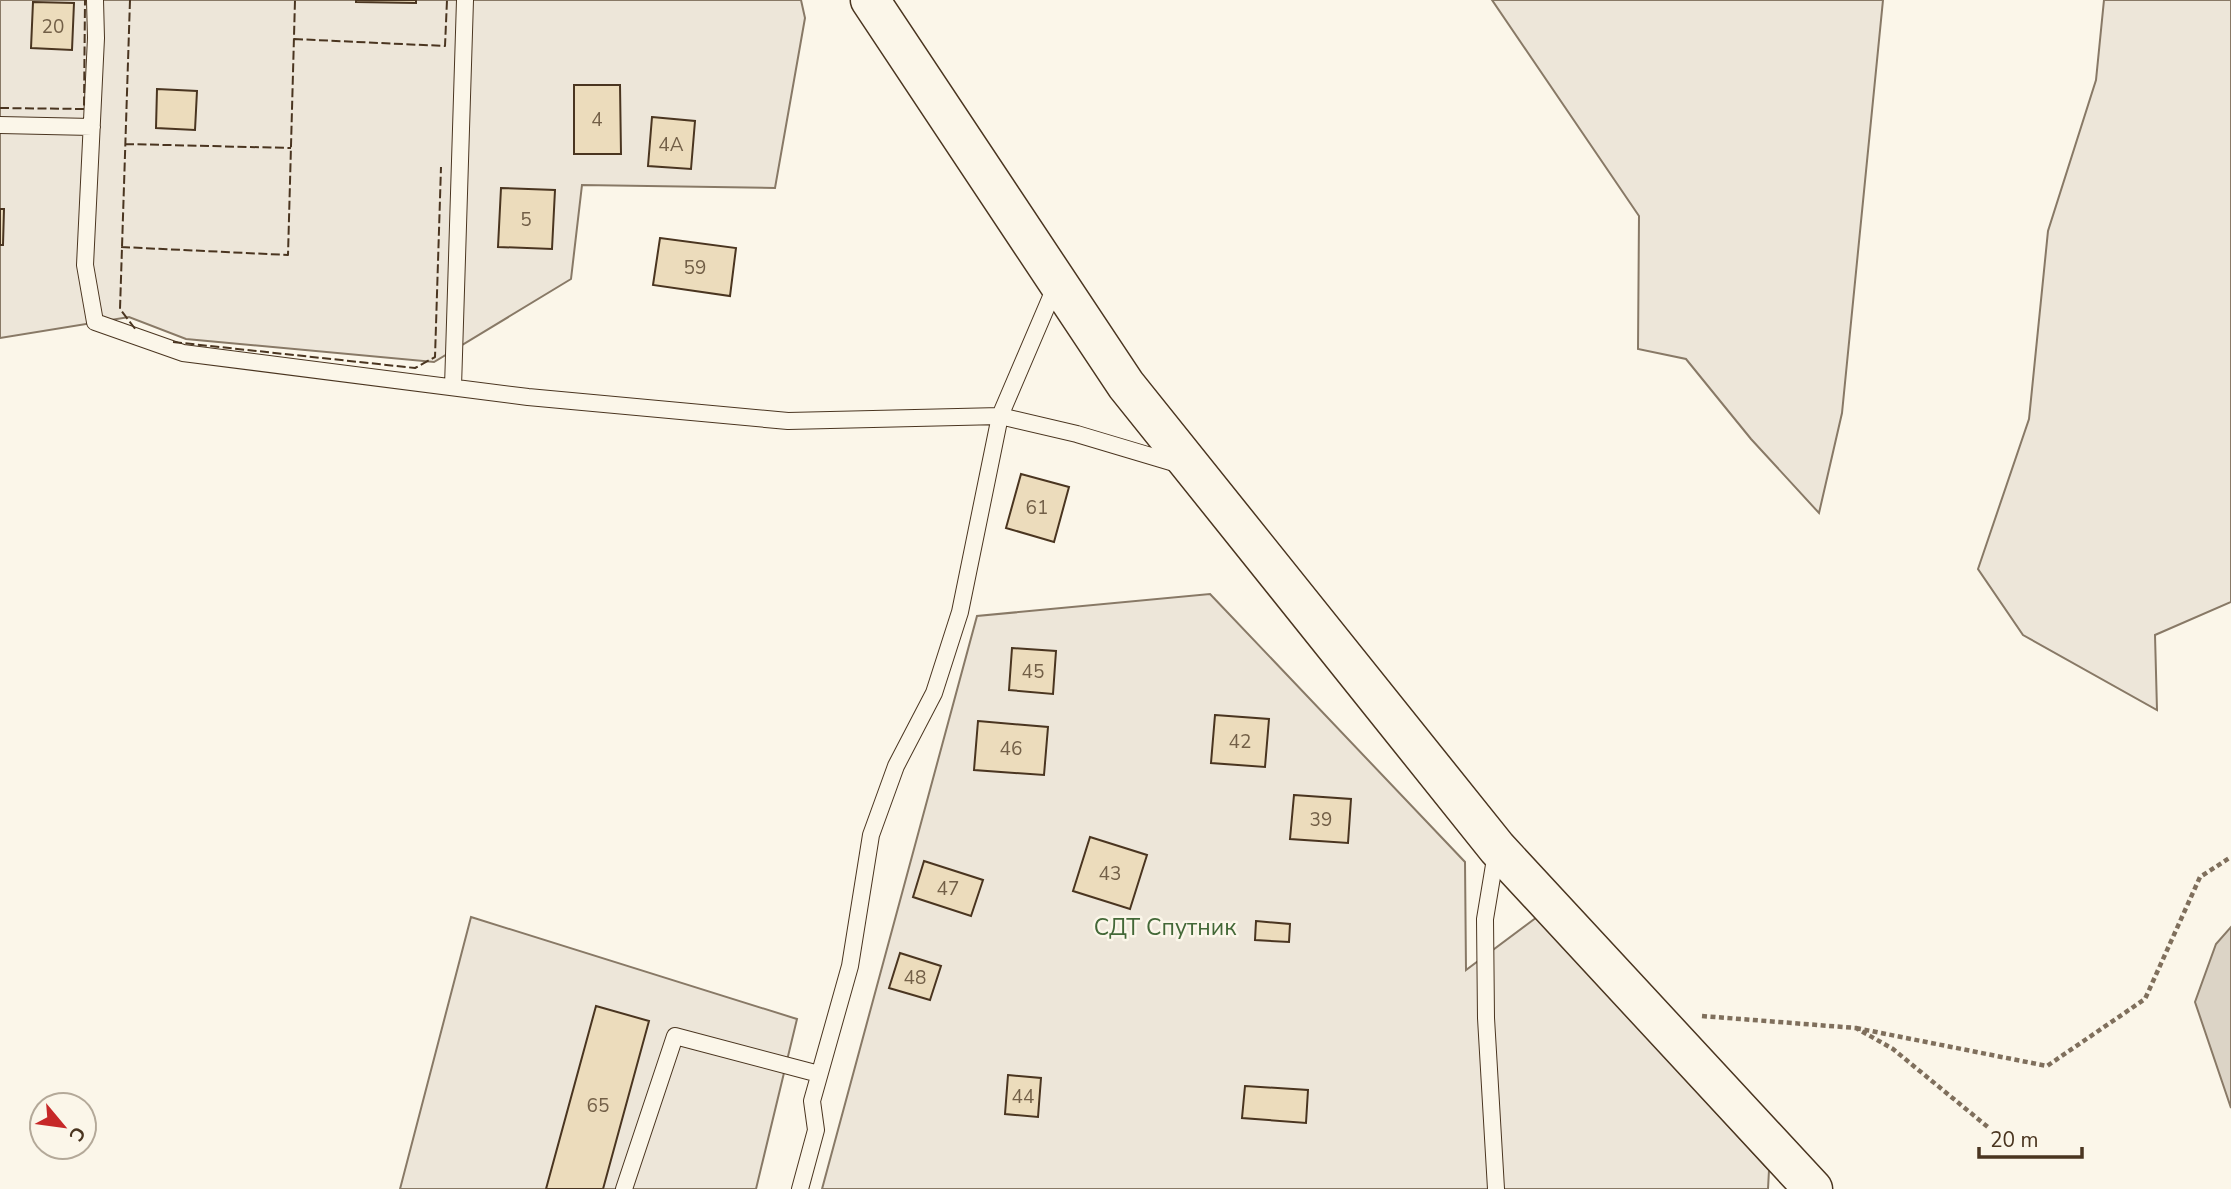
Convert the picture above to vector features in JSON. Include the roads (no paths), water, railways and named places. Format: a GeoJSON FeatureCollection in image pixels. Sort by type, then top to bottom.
{"type":"FeatureCollection","features":[{"type":"Feature","properties":{"kind":"main road"},"geometry":{"type":"LineString","coordinates":[[870,0],[1126,385],[1497,848],[1813,1189]]}},
{"type":"Feature","properties":{"kind":"lane"},"geometry":{"type":"LineString","coordinates":[[95,0],[85,265],[94,322],[183,352],[528,397],[788,421],[1000,416],[1077,434],[1193,468]]}},
{"type":"Feature","properties":{"kind":"lane"},"geometry":{"type":"LineString","coordinates":[[453,387],[465,0]]}},
{"type":"Feature","properties":{"kind":"lane"},"geometry":{"type":"LineString","coordinates":[[0,125],[92,127]]}},
{"type":"Feature","properties":{"kind":"lane"},"geometry":{"type":"LineString","coordinates":[[800,1189],[816,1130],[812,1101],[850,966],[871,835],[895,766],[934,693],[960,612],[1000,416],[1058,282]]}},
{"type":"Feature","properties":{"kind":"lane"},"geometry":{"type":"LineString","coordinates":[[1496,1189],[1486,1018],[1485,919],[1497,848]]}},
{"type":"Feature","properties":{"kind":"lane"},"geometry":{"type":"LineString","coordinates":[[624,1189],[675,1036],[820,1073]]}},
{"type":"Feature","properties":{"kind":"park label","name":"СДТ Спутник"},"geometry":{"type":"Point","coordinates":[1165,927]}}]}
